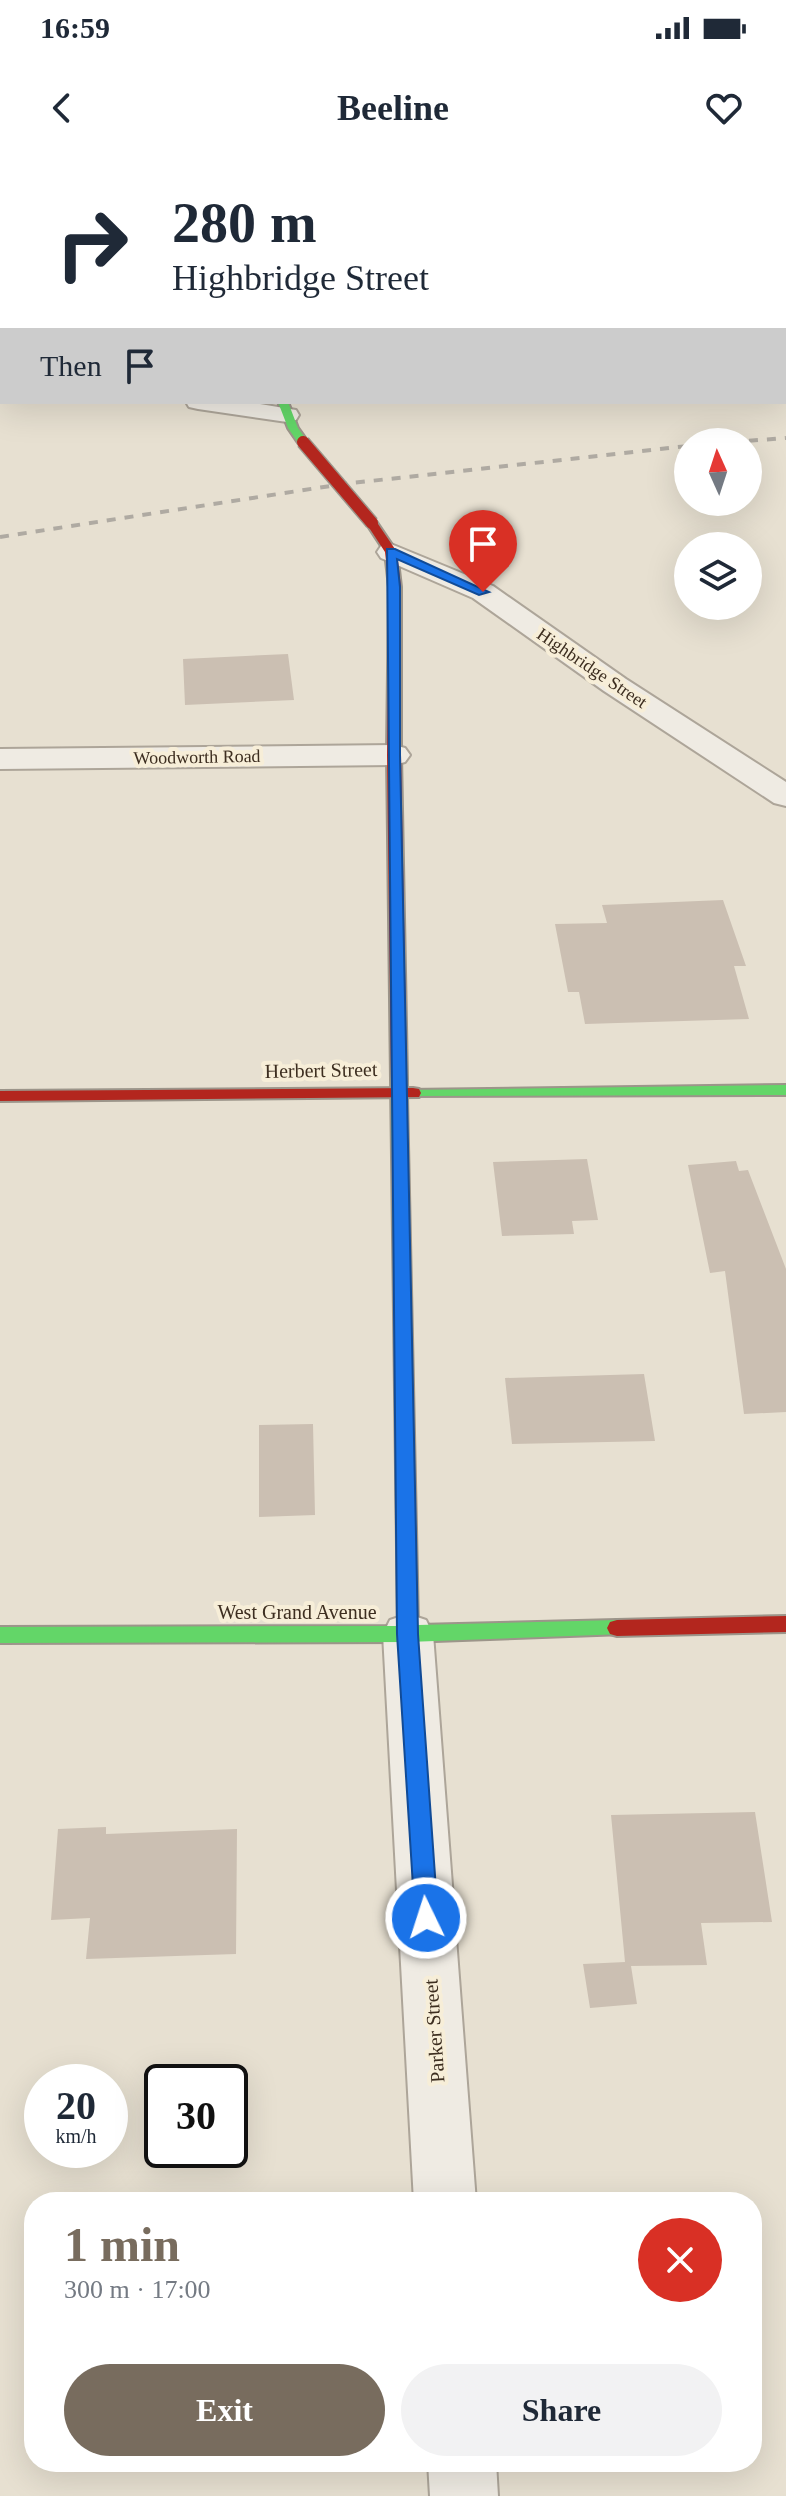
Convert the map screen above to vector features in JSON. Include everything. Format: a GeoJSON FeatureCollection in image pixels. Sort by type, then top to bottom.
{"type":"FeatureCollection","features":[{"type":"Feature","properties":{"kind":"main road","name":"Parker Street"},"geometry":{"type":"LineString","coordinates":[[285,409],[303,442],[372,523],[391,552],[395,587],[394,755],[408,1634]]}},
{"type":"Feature","properties":{"kind":"main road","name":"Herbert Street"},"geometry":{"type":"LineString","coordinates":[[0,1096],[786,1090]]}},
{"type":"Feature","properties":{"kind":"main road","name":"West Grand Avenue"},"geometry":{"type":"LineString","coordinates":[[0,1635],[408,1634],[786,1624]]}},
{"type":"Feature","properties":{"kind":"street"},"geometry":{"type":"LineString","coordinates":[[223,404],[285,409]]}},
{"type":"Feature","properties":{"kind":"street","name":"Highbridge Street"},"geometry":{"type":"LineString","coordinates":[[391,552],[483,592],[615,685],[786,796]]}},
{"type":"Feature","properties":{"kind":"street","name":"Woodworth Road"},"geometry":{"type":"LineString","coordinates":[[0,759],[394,755]]}},
{"type":"Feature","properties":{"kind":"street","name":"Parker Street"},"geometry":{"type":"LineString","coordinates":[[408,1634],[444,2192]]}},
{"type":"Feature","properties":{"kind":"street"},"geometry":{"type":"LineString","coordinates":[[463,2472],[464,2496]]}},
{"type":"Feature","properties":{"kind":"building"},"geometry":{"type":"Polygon","coordinates":[[[288,654],[294,700],[185,705],[183,659],[288,654]]]}},
{"type":"Feature","properties":{"kind":"building"},"geometry":{"type":"Polygon","coordinates":[[[723,900],[746,966],[734,966],[749,1019],[585,1024],[579,992],[568,992],[555,924],[607,923],[602,905],[723,900]]]}},
{"type":"Feature","properties":{"kind":"building"},"geometry":{"type":"Polygon","coordinates":[[[587,1159],[598,1220],[572,1221],[574,1234],[502,1236],[493,1162],[587,1159]]]}},
{"type":"Feature","properties":{"kind":"building"},"geometry":{"type":"Polygon","coordinates":[[[736,1161],[739,1171],[748,1170],[786,1269],[786,1412],[744,1414],[725,1271],[710,1273],[688,1165],[736,1161]]]}},
{"type":"Feature","properties":{"kind":"building"},"geometry":{"type":"Polygon","coordinates":[[[644,1374],[655,1441],[512,1444],[505,1378],[644,1374]]]}},
{"type":"Feature","properties":{"kind":"building"},"geometry":{"type":"Polygon","coordinates":[[[313,1424],[315,1515],[259,1517],[259,1425],[313,1424]]]}},
{"type":"Feature","properties":{"kind":"building"},"geometry":{"type":"Polygon","coordinates":[[[755,1812],[772,1922],[701,1923],[707,1965],[631,1966],[637,2004],[590,2008],[583,1964],[625,1962],[611,1815],[755,1812]]]}},
{"type":"Feature","properties":{"kind":"building"},"geometry":{"type":"Polygon","coordinates":[[[106,1827],[106,1834],[237,1829],[236,1954],[86,1959],[90,1918],[51,1920],[58,1829],[106,1827]]]}},
{"type":"Feature","properties":{"kind":"railway"},"geometry":{"type":"LineString","coordinates":[[762,440],[786,438]]}},
{"type":"Feature","properties":{"kind":"railway"},"geometry":{"type":"LineString","coordinates":[[0,537],[343,484],[674,448]]}},
{"type":"Feature","properties":{"kind":"traffic: fast"},"geometry":{"type":"LineString","coordinates":[[284,404],[293,428],[303,442]]}},
{"type":"Feature","properties":{"kind":"traffic: fast"},"geometry":{"type":"LineString","coordinates":[[399,1079],[408,1634]]}},
{"type":"Feature","properties":{"kind":"traffic: fast"},"geometry":{"type":"LineString","coordinates":[[413,1093],[786,1090]]}},
{"type":"Feature","properties":{"kind":"traffic: fast"},"geometry":{"type":"LineString","coordinates":[[0,1635],[408,1634],[617,1628]]}},
{"type":"Feature","properties":{"kind":"traffic: jam"},"geometry":{"type":"LineString","coordinates":[[303,442],[372,523]]}},
{"type":"Feature","properties":{"kind":"traffic: jam"},"geometry":{"type":"LineString","coordinates":[[372,523],[391,552],[395,587],[399,1079]]}},
{"type":"Feature","properties":{"kind":"traffic: jam"},"geometry":{"type":"LineString","coordinates":[[0,1096],[413,1093]]}},
{"type":"Feature","properties":{"kind":"traffic: jam"},"geometry":{"type":"LineString","coordinates":[[617,1628],[786,1624]]}},
{"type":"Feature","properties":{"kind":"route"},"geometry":{"type":"LineString","coordinates":[[426,1918],[408,1634],[394,755],[395,587],[391,552],[483,592]]}}]}
